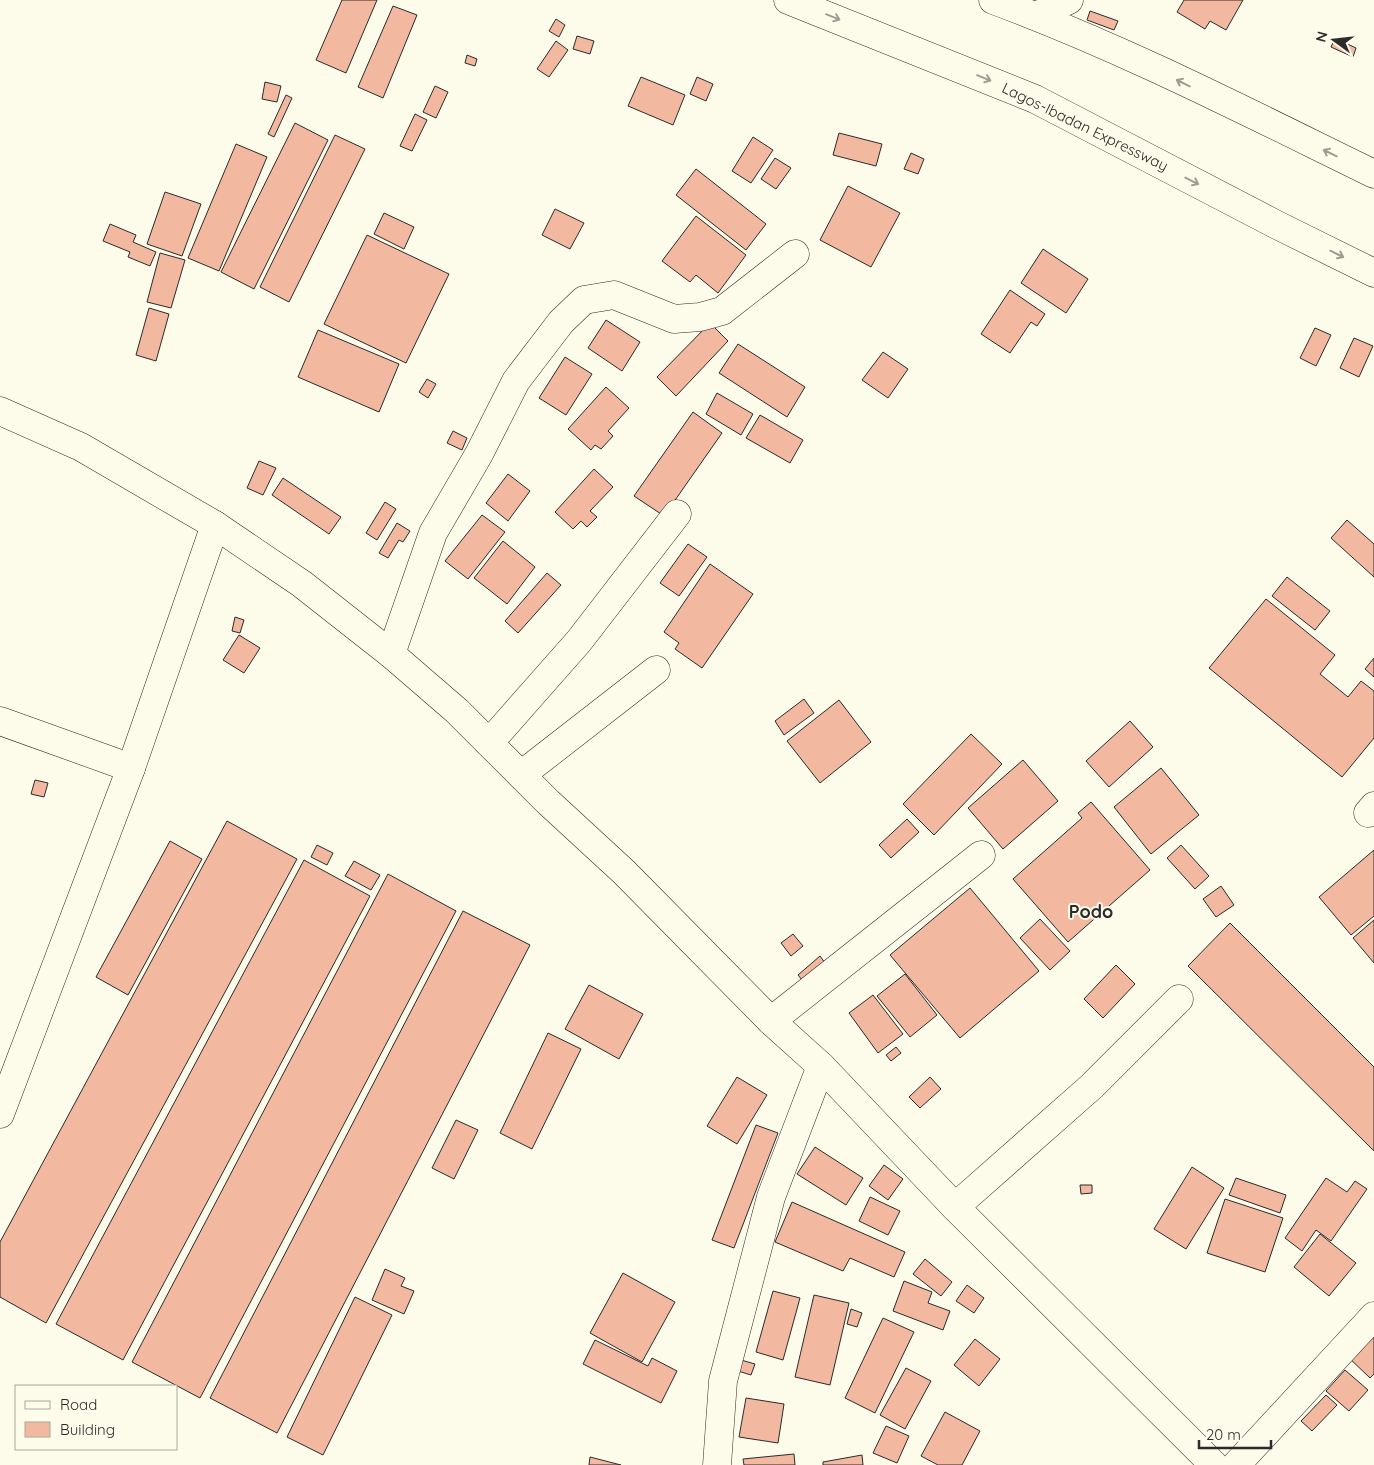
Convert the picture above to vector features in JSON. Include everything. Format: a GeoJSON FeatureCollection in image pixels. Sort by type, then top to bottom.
{"type":"FeatureCollection","features":[{"type":"Feature","properties":{"kind":"main road","name":"Lagos-Ibadan Expressway"},"geometry":{"type":"LineString","coordinates":[[788,0],[1035,99],[1374,273]]}},
{"type":"Feature","properties":{"kind":"main road"},"geometry":{"type":"LineString","coordinates":[[993,0],[1036,16],[1138,61],[1374,174]]}},
{"type":"Feature","properties":{"kind":"main road"},"geometry":{"type":"LineString","coordinates":[[1036,16],[1069,0]]}},
{"type":"Feature","properties":{"kind":"main road"},"geometry":{"type":"LineString","coordinates":[[391,654],[433,533],[479,454],[516,381],[561,322],[572,311],[584,300],[614,295],[674,319],[700,317],[722,311],[795,254]]}},
{"type":"Feature","properties":{"kind":"main road"},"geometry":{"type":"LineString","coordinates":[[0,411],[81,448],[215,525],[302,584],[391,654],[457,711],[624,872],[771,1021],[821,1066],[956,1207],[1214,1465]]}},
{"type":"Feature","properties":{"kind":"main road"},"geometry":{"type":"LineString","coordinates":[[489,743],[579,642],[677,514]]}},
{"type":"Feature","properties":{"kind":"main road"},"geometry":{"type":"LineString","coordinates":[[0,1114],[132,768],[215,525]]}},
{"type":"Feature","properties":{"kind":"main road"},"geometry":{"type":"LineString","coordinates":[[522,775],[656,670]]}},
{"type":"Feature","properties":{"kind":"main road"},"geometry":{"type":"LineString","coordinates":[[0,721],[132,768]]}},
{"type":"Feature","properties":{"kind":"main road"},"geometry":{"type":"LineString","coordinates":[[771,1021],[981,855]]}},
{"type":"Feature","properties":{"kind":"main road"},"geometry":{"type":"LineString","coordinates":[[956,1207],[1092,1086],[1179,999]]}},
{"type":"Feature","properties":{"kind":"main road"},"geometry":{"type":"LineString","coordinates":[[717,1465],[723,1381],[753,1265],[771,1197],[821,1066]]}},
{"type":"Feature","properties":{"kind":"main road"},"geometry":{"type":"LineString","coordinates":[[1236,1465],[1374,1316]]}},
{"type":"Feature","properties":{"kind":"building"},"geometry":{"type":"Polygon","coordinates":[[[342,0],[377,0],[346,73],[316,60],[342,0]]]}},
{"type":"Feature","properties":{"kind":"building"},"geometry":{"type":"Polygon","coordinates":[[[1184,0],[1243,0],[1226,30],[1210,21],[1205,29],[1177,12],[1184,0]]]}},
{"type":"Feature","properties":{"kind":"building"},"geometry":{"type":"Polygon","coordinates":[[[393,6],[417,15],[383,98],[358,87],[393,6]]]}},
{"type":"Feature","properties":{"kind":"building"},"geometry":{"type":"Polygon","coordinates":[[[1090,11],[1118,21],[1114,30],[1087,20],[1090,11]]]}},
{"type":"Feature","properties":{"kind":"building"},"geometry":{"type":"Polygon","coordinates":[[[556,19],[565,25],[559,37],[549,31],[556,19]]]}},
{"type":"Feature","properties":{"kind":"building"},"geometry":{"type":"Polygon","coordinates":[[[577,36],[594,41],[590,54],[573,49],[577,36]]]}},
{"type":"Feature","properties":{"kind":"building"},"geometry":{"type":"Polygon","coordinates":[[[1335,38],[1356,48],[1353,57],[1331,47],[1335,38]]]}},
{"type":"Feature","properties":{"kind":"building"},"geometry":{"type":"Polygon","coordinates":[[[556,41],[568,50],[549,77],[537,69],[556,41]]]}},
{"type":"Feature","properties":{"kind":"building"},"geometry":{"type":"Polygon","coordinates":[[[467,55],[477,59],[475,66],[465,63],[467,55]]]}},
{"type":"Feature","properties":{"kind":"building"},"geometry":{"type":"Polygon","coordinates":[[[641,77],[685,95],[673,125],[628,106],[641,77]]]}},
{"type":"Feature","properties":{"kind":"building"},"geometry":{"type":"Polygon","coordinates":[[[697,77],[713,84],[706,101],[690,94],[697,77]]]}},
{"type":"Feature","properties":{"kind":"building"},"geometry":{"type":"Polygon","coordinates":[[[265,82],[281,86],[277,102],[262,99],[265,82]]]}},
{"type":"Feature","properties":{"kind":"building"},"geometry":{"type":"Polygon","coordinates":[[[435,86],[448,92],[436,118],[423,112],[435,86]]]}},
{"type":"Feature","properties":{"kind":"building"},"geometry":{"type":"Polygon","coordinates":[[[286,95],[292,98],[274,137],[268,134],[286,95]]]}},
{"type":"Feature","properties":{"kind":"building"},"geometry":{"type":"Polygon","coordinates":[[[415,114],[427,120],[412,151],[400,146],[415,114]]]}},
{"type":"Feature","properties":{"kind":"building"},"geometry":{"type":"Polygon","coordinates":[[[295,123],[328,140],[254,289],[221,272],[295,123]]]}},
{"type":"Feature","properties":{"kind":"building"},"geometry":{"type":"Polygon","coordinates":[[[839,133],[882,144],[876,166],[833,155],[839,133]]]}},
{"type":"Feature","properties":{"kind":"building"},"geometry":{"type":"Polygon","coordinates":[[[335,135],[365,149],[289,302],[260,287],[335,135]]]}},
{"type":"Feature","properties":{"kind":"building"},"geometry":{"type":"Polygon","coordinates":[[[753,137],[773,150],[751,183],[732,171],[753,137]]]}},
{"type":"Feature","properties":{"kind":"building"},"geometry":{"type":"Polygon","coordinates":[[[236,144],[267,157],[219,271],[188,258],[236,144]]]}},
{"type":"Feature","properties":{"kind":"building"},"geometry":{"type":"Polygon","coordinates":[[[911,153],[924,159],[918,174],[904,169],[911,153]]]}},
{"type":"Feature","properties":{"kind":"building"},"geometry":{"type":"Polygon","coordinates":[[[775,158],[791,168],[776,189],[761,179],[775,158]]]}},
{"type":"Feature","properties":{"kind":"building"},"geometry":{"type":"Polygon","coordinates":[[[696,169],[766,224],[746,250],[676,195],[696,169]]]}},
{"type":"Feature","properties":{"kind":"building"},"geometry":{"type":"Polygon","coordinates":[[[848,186],[900,213],[871,267],[820,240],[848,186]]]}},
{"type":"Feature","properties":{"kind":"building"},"geometry":{"type":"Polygon","coordinates":[[[165,192],[201,204],[182,256],[147,244],[165,192]]]}},
{"type":"Feature","properties":{"kind":"building"},"geometry":{"type":"Polygon","coordinates":[[[555,209],[584,223],[570,249],[542,235],[555,209]]]}},
{"type":"Feature","properties":{"kind":"building"},"geometry":{"type":"Polygon","coordinates":[[[384,213],[414,227],[404,249],[374,234],[384,213]]]}},
{"type":"Feature","properties":{"kind":"building"},"geometry":{"type":"Polygon","coordinates":[[[696,216],[746,255],[718,293],[696,275],[690,282],[662,261],[696,216]]]}},
{"type":"Feature","properties":{"kind":"building"},"geometry":{"type":"Polygon","coordinates":[[[110,224],[136,235],[133,242],[156,252],[150,266],[128,257],[130,252],[103,241],[110,224]]]}},
{"type":"Feature","properties":{"kind":"building"},"geometry":{"type":"Polygon","coordinates":[[[367,235],[449,274],[406,363],[324,324],[367,235]]]}},
{"type":"Feature","properties":{"kind":"building"},"geometry":{"type":"Polygon","coordinates":[[[1043,249],[1088,279],[1066,313],[1021,283],[1043,249]]]}},
{"type":"Feature","properties":{"kind":"building"},"geometry":{"type":"Polygon","coordinates":[[[160,253],[185,260],[171,308],[147,302],[160,253]]]}},
{"type":"Feature","properties":{"kind":"building"},"geometry":{"type":"Polygon","coordinates":[[[1010,290],[1045,314],[1037,326],[1031,322],[1010,353],[981,334],[1010,290]]]}},
{"type":"Feature","properties":{"kind":"building"},"geometry":{"type":"Polygon","coordinates":[[[149,308],[169,314],[156,361],[136,355],[149,308]]]}},
{"type":"Feature","properties":{"kind":"building"},"geometry":{"type":"Polygon","coordinates":[[[606,320],[640,342],[622,371],[588,348],[606,320]]]}},
{"type":"Feature","properties":{"kind":"building"},"geometry":{"type":"Polygon","coordinates":[[[710,323],[728,341],[676,396],[657,377],[710,323]]]}},
{"type":"Feature","properties":{"kind":"building"},"geometry":{"type":"Polygon","coordinates":[[[1315,328],[1331,335],[1316,366],[1300,358],[1315,328]]]}},
{"type":"Feature","properties":{"kind":"building"},"geometry":{"type":"Polygon","coordinates":[[[318,330],[399,364],[379,412],[298,377],[318,330]]]}},
{"type":"Feature","properties":{"kind":"building"},"geometry":{"type":"Polygon","coordinates":[[[1354,338],[1373,346],[1359,377],[1340,368],[1354,338]]]}},
{"type":"Feature","properties":{"kind":"building"},"geometry":{"type":"Polygon","coordinates":[[[738,344],[805,387],[787,417],[719,373],[738,344]]]}},
{"type":"Feature","properties":{"kind":"building"},"geometry":{"type":"Polygon","coordinates":[[[883,352],[908,369],[888,398],[862,380],[883,352]]]}},
{"type":"Feature","properties":{"kind":"building"},"geometry":{"type":"Polygon","coordinates":[[[565,357],[592,374],[566,415],[539,398],[565,357]]]}},
{"type":"Feature","properties":{"kind":"building"},"geometry":{"type":"Polygon","coordinates":[[[427,379],[436,384],[428,398],[419,392],[427,379]]]}},
{"type":"Feature","properties":{"kind":"building"},"geometry":{"type":"Polygon","coordinates":[[[606,387],[629,408],[608,431],[613,436],[601,449],[595,445],[591,450],[568,429],[606,387]]]}},
{"type":"Feature","properties":{"kind":"building"},"geometry":{"type":"Polygon","coordinates":[[[717,393],[753,414],[741,435],[706,414],[717,393]]]}},
{"type":"Feature","properties":{"kind":"building"},"geometry":{"type":"Polygon","coordinates":[[[693,412],[722,433],[664,516],[634,496],[693,412]]]}},
{"type":"Feature","properties":{"kind":"building"},"geometry":{"type":"Polygon","coordinates":[[[760,415],[803,440],[790,463],[746,438],[760,415]]]}},
{"type":"Feature","properties":{"kind":"building"},"geometry":{"type":"Polygon","coordinates":[[[453,431],[467,438],[462,450],[447,443],[453,431]]]}},
{"type":"Feature","properties":{"kind":"building"},"geometry":{"type":"Polygon","coordinates":[[[259,461],[276,468],[263,495],[247,488],[259,461]]]}},
{"type":"Feature","properties":{"kind":"building"},"geometry":{"type":"Polygon","coordinates":[[[594,469],[613,487],[590,511],[597,517],[587,527],[581,521],[573,529],[555,512],[594,469]]]}},
{"type":"Feature","properties":{"kind":"building"},"geometry":{"type":"Polygon","coordinates":[[[508,474],[530,491],[508,521],[486,503],[508,474]]]}},
{"type":"Feature","properties":{"kind":"building"},"geometry":{"type":"Polygon","coordinates":[[[283,478],[341,517],[329,534],[272,495],[283,478]]]}},
{"type":"Feature","properties":{"kind":"building"},"geometry":{"type":"Polygon","coordinates":[[[385,502],[396,509],[377,540],[366,533],[385,502]]]}},
{"type":"Feature","properties":{"kind":"building"},"geometry":{"type":"Polygon","coordinates":[[[482,515],[505,532],[468,579],[445,561],[482,515]]]}},
{"type":"Feature","properties":{"kind":"building"},"geometry":{"type":"Polygon","coordinates":[[[1347,520],[1374,544],[1374,577],[1331,538],[1347,520]]]}},
{"type":"Feature","properties":{"kind":"building"},"geometry":{"type":"Polygon","coordinates":[[[397,523],[410,531],[403,542],[399,540],[388,558],[379,553],[397,523]]]}},
{"type":"Feature","properties":{"kind":"building"},"geometry":{"type":"Polygon","coordinates":[[[503,541],[535,567],[507,604],[474,578],[503,541]]]}},
{"type":"Feature","properties":{"kind":"building"},"geometry":{"type":"Polygon","coordinates":[[[688,544],[707,557],[679,596],[660,583],[688,544]]]}},
{"type":"Feature","properties":{"kind":"building"},"geometry":{"type":"Polygon","coordinates":[[[710,564],[753,594],[702,668],[675,649],[679,643],[664,632],[710,564]]]}},
{"type":"Feature","properties":{"kind":"building"},"geometry":{"type":"Polygon","coordinates":[[[547,573],[561,585],[518,633],[505,621],[547,573]]]}},
{"type":"Feature","properties":{"kind":"building"},"geometry":{"type":"Polygon","coordinates":[[[1287,577],[1330,611],[1315,630],[1272,596],[1287,577]]]}},
{"type":"Feature","properties":{"kind":"building"},"geometry":{"type":"Polygon","coordinates":[[[1266,599],[1335,655],[1320,674],[1348,697],[1361,681],[1374,691],[1374,738],[1342,777],[1209,668],[1266,599]]]}},
{"type":"Feature","properties":{"kind":"building"},"geometry":{"type":"Polygon","coordinates":[[[235,617],[244,620],[240,633],[232,631],[235,617]]]}},
{"type":"Feature","properties":{"kind":"building"},"geometry":{"type":"Polygon","coordinates":[[[239,635],[260,648],[244,673],[223,660],[239,635]]]}},
{"type":"Feature","properties":{"kind":"building"},"geometry":{"type":"Polygon","coordinates":[[[1374,658],[1374,677],[1365,669],[1374,658]]]}},
{"type":"Feature","properties":{"kind":"building"},"geometry":{"type":"Polygon","coordinates":[[[804,699],[814,713],[784,735],[775,721],[804,699]]]}},
{"type":"Feature","properties":{"kind":"building"},"geometry":{"type":"Polygon","coordinates":[[[839,700],[871,742],[820,783],[787,741],[839,700]]]}},
{"type":"Feature","properties":{"kind":"building"},"geometry":{"type":"Polygon","coordinates":[[[1130,721],[1153,747],[1109,787],[1086,761],[1130,721]]]}},
{"type":"Feature","properties":{"kind":"building"},"geometry":{"type":"Polygon","coordinates":[[[971,734],[1002,764],[934,835],[903,804],[971,734]]]}},
{"type":"Feature","properties":{"kind":"building"},"geometry":{"type":"Polygon","coordinates":[[[1023,760],[1058,801],[1003,849],[968,808],[1023,760]]]}},
{"type":"Feature","properties":{"kind":"building"},"geometry":{"type":"Polygon","coordinates":[[[1161,768],[1199,815],[1151,854],[1114,807],[1161,768]]]}},
{"type":"Feature","properties":{"kind":"building"},"geometry":{"type":"Polygon","coordinates":[[[35,780],[48,783],[44,797],[31,794],[35,780]]]}},
{"type":"Feature","properties":{"kind":"building"},"geometry":{"type":"Polygon","coordinates":[[[1091,802],[1150,870],[1068,942],[1013,879],[1082,818],[1078,813],[1091,802]]]}},
{"type":"Feature","properties":{"kind":"building"},"geometry":{"type":"Polygon","coordinates":[[[907,819],[919,832],[891,858],[879,845],[907,819]]]}},
{"type":"Feature","properties":{"kind":"building"},"geometry":{"type":"Polygon","coordinates":[[[227,821],[297,859],[46,1323],[0,1297],[0,1242],[227,821]]]}},
{"type":"Feature","properties":{"kind":"building"},"geometry":{"type":"Polygon","coordinates":[[[170,841],[202,859],[128,995],[96,977],[170,841]]]}},
{"type":"Feature","properties":{"kind":"building"},"geometry":{"type":"Polygon","coordinates":[[[317,845],[333,853],[327,865],[311,857],[317,845]]]}},
{"type":"Feature","properties":{"kind":"building"},"geometry":{"type":"Polygon","coordinates":[[[1181,845],[1209,876],[1195,889],[1167,858],[1181,845]]]}},
{"type":"Feature","properties":{"kind":"building"},"geometry":{"type":"Polygon","coordinates":[[[1374,850],[1374,916],[1351,935],[1319,897],[1374,850]]]}},
{"type":"Feature","properties":{"kind":"building"},"geometry":{"type":"Polygon","coordinates":[[[304,860],[370,896],[123,1360],[56,1324],[304,860]]]}},
{"type":"Feature","properties":{"kind":"building"},"geometry":{"type":"Polygon","coordinates":[[[354,861],[380,875],[371,890],[345,876],[354,861]]]}},
{"type":"Feature","properties":{"kind":"building"},"geometry":{"type":"Polygon","coordinates":[[[388,874],[456,911],[200,1398],[132,1362],[388,874]]]}},
{"type":"Feature","properties":{"kind":"building"},"geometry":{"type":"Polygon","coordinates":[[[1221,886],[1234,905],[1216,917],[1203,899],[1221,886]]]}},
{"type":"Feature","properties":{"kind":"building"},"geometry":{"type":"Polygon","coordinates":[[[970,888],[1039,971],[960,1038],[890,955],[970,888]]]}},
{"type":"Feature","properties":{"kind":"building"},"geometry":{"type":"Polygon","coordinates":[[[463,911],[530,945],[277,1433],[210,1398],[463,911]]]}},
{"type":"Feature","properties":{"kind":"building"},"geometry":{"type":"Polygon","coordinates":[[[1040,919],[1070,951],[1050,970],[1020,938],[1040,919]]]}},
{"type":"Feature","properties":{"kind":"building"},"geometry":{"type":"Polygon","coordinates":[[[1374,920],[1374,963],[1353,938],[1374,920]]]}},
{"type":"Feature","properties":{"kind":"building"},"geometry":{"type":"Polygon","coordinates":[[[1230,923],[1374,1067],[1374,1151],[1188,966],[1230,923]]]}},
{"type":"Feature","properties":{"kind":"building"},"geometry":{"type":"Polygon","coordinates":[[[793,934],[803,946],[791,956],[781,943],[793,934]]]}},
{"type":"Feature","properties":{"kind":"building"},"geometry":{"type":"Polygon","coordinates":[[[820,956],[828,967],[806,985],[798,975],[820,956]]]}},
{"type":"Feature","properties":{"kind":"building"},"geometry":{"type":"Polygon","coordinates":[[[1116,965],[1135,984],[1103,1018],[1084,999],[1116,965]]]}},
{"type":"Feature","properties":{"kind":"building"},"geometry":{"type":"Polygon","coordinates":[[[905,974],[937,1015],[910,1037],[877,996],[905,974]]]}},
{"type":"Feature","properties":{"kind":"building"},"geometry":{"type":"Polygon","coordinates":[[[589,985],[643,1014],[619,1059],[565,1029],[589,985]]]}},
{"type":"Feature","properties":{"kind":"building"},"geometry":{"type":"Polygon","coordinates":[[[873,995],[903,1034],[878,1053],[849,1013],[873,995]]]}},
{"type":"Feature","properties":{"kind":"building"},"geometry":{"type":"Polygon","coordinates":[[[548,1033],[581,1049],[532,1149],[500,1133],[548,1033]]]}},
{"type":"Feature","properties":{"kind":"building"},"geometry":{"type":"Polygon","coordinates":[[[896,1047],[901,1053],[891,1061],[886,1055],[896,1047]]]}},
{"type":"Feature","properties":{"kind":"building"},"geometry":{"type":"Polygon","coordinates":[[[737,1077],[767,1095],[737,1144],[707,1126],[737,1077]]]}},
{"type":"Feature","properties":{"kind":"building"},"geometry":{"type":"Polygon","coordinates":[[[930,1077],[941,1089],[920,1108],[909,1097],[930,1077]]]}},
{"type":"Feature","properties":{"kind":"building"},"geometry":{"type":"Polygon","coordinates":[[[456,1120],[478,1130],[454,1179],[432,1168],[456,1120]]]}},
{"type":"Feature","properties":{"kind":"building"},"geometry":{"type":"Polygon","coordinates":[[[756,1125],[778,1133],[734,1248],[712,1240],[756,1125]]]}},
{"type":"Feature","properties":{"kind":"building"},"geometry":{"type":"Polygon","coordinates":[[[815,1147],[863,1178],[846,1205],[797,1174],[815,1147]]]}},
{"type":"Feature","properties":{"kind":"building"},"geometry":{"type":"Polygon","coordinates":[[[884,1165],[903,1179],[888,1200],[869,1186],[884,1165]]]}},
{"type":"Feature","properties":{"kind":"building"},"geometry":{"type":"Polygon","coordinates":[[[1192,1167],[1224,1188],[1186,1249],[1154,1229],[1192,1167]]]}},
{"type":"Feature","properties":{"kind":"building"},"geometry":{"type":"Polygon","coordinates":[[[1236,1178],[1286,1195],[1280,1213],[1229,1195],[1236,1178]]]}},
{"type":"Feature","properties":{"kind":"building"},"geometry":{"type":"Polygon","coordinates":[[[1326,1178],[1347,1192],[1355,1181],[1367,1189],[1331,1241],[1316,1230],[1302,1251],[1285,1238],[1326,1178]]]}},
{"type":"Feature","properties":{"kind":"building"},"geometry":{"type":"Polygon","coordinates":[[[1080,1185],[1092,1185],[1092,1193],[1081,1194],[1080,1185]]]}},
{"type":"Feature","properties":{"kind":"building"},"geometry":{"type":"Polygon","coordinates":[[[870,1197],[900,1211],[888,1235],[859,1221],[870,1197]]]}},
{"type":"Feature","properties":{"kind":"building"},"geometry":{"type":"Polygon","coordinates":[[[1225,1199],[1283,1218],[1265,1272],[1207,1253],[1225,1199]]]}},
{"type":"Feature","properties":{"kind":"building"},"geometry":{"type":"Polygon","coordinates":[[[792,1202],[905,1252],[894,1277],[850,1258],[843,1271],[775,1242],[792,1202]]]}},
{"type":"Feature","properties":{"kind":"building"},"geometry":{"type":"Polygon","coordinates":[[[1320,1234],[1356,1263],[1329,1296],[1294,1267],[1320,1234]]]}},
{"type":"Feature","properties":{"kind":"building"},"geometry":{"type":"Polygon","coordinates":[[[925,1259],[952,1282],[941,1296],[913,1274],[925,1259]]]}},
{"type":"Feature","properties":{"kind":"building"},"geometry":{"type":"Polygon","coordinates":[[[385,1269],[405,1278],[401,1286],[414,1291],[404,1314],[372,1300],[385,1269]]]}},
{"type":"Feature","properties":{"kind":"building"},"geometry":{"type":"Polygon","coordinates":[[[623,1273],[675,1302],[642,1362],[590,1333],[623,1273]]]}},
{"type":"Feature","properties":{"kind":"building"},"geometry":{"type":"Polygon","coordinates":[[[904,1281],[932,1292],[928,1303],[950,1311],[943,1330],[893,1311],[904,1281]]]}},
{"type":"Feature","properties":{"kind":"building"},"geometry":{"type":"Polygon","coordinates":[[[967,1285],[984,1298],[974,1313],[956,1301],[967,1285]]]}},
{"type":"Feature","properties":{"kind":"building"},"geometry":{"type":"Polygon","coordinates":[[[773,1291],[800,1298],[783,1360],[756,1352],[773,1291]]]}},
{"type":"Feature","properties":{"kind":"building"},"geometry":{"type":"Polygon","coordinates":[[[814,1295],[849,1303],[830,1385],[795,1377],[814,1295]]]}},
{"type":"Feature","properties":{"kind":"building"},"geometry":{"type":"Polygon","coordinates":[[[355,1297],[392,1315],[323,1455],[287,1437],[355,1297]]]}},
{"type":"Feature","properties":{"kind":"building"},"geometry":{"type":"Polygon","coordinates":[[[851,1309],[862,1313],[857,1327],[847,1324],[851,1309]]]}},
{"type":"Feature","properties":{"kind":"building"},"geometry":{"type":"Polygon","coordinates":[[[883,1318],[914,1332],[875,1413],[845,1398],[883,1318]]]}},
{"type":"Feature","properties":{"kind":"building"},"geometry":{"type":"Polygon","coordinates":[[[1374,1324],[1374,1374],[1370,1378],[1346,1355],[1374,1324]]]}},
{"type":"Feature","properties":{"kind":"building"},"geometry":{"type":"Polygon","coordinates":[[[975,1339],[1000,1359],[979,1386],[954,1365],[975,1339]]]}},
{"type":"Feature","properties":{"kind":"building"},"geometry":{"type":"Polygon","coordinates":[[[595,1340],[648,1366],[652,1358],[677,1371],[661,1403],[583,1364],[595,1340]]]}},
{"type":"Feature","properties":{"kind":"building"},"geometry":{"type":"Polygon","coordinates":[[[741,1360],[755,1364],[751,1375],[738,1371],[741,1360]]]}},
{"type":"Feature","properties":{"kind":"building"},"geometry":{"type":"Polygon","coordinates":[[[906,1368],[931,1381],[905,1429],[880,1415],[906,1368]]]}},
{"type":"Feature","properties":{"kind":"building"},"geometry":{"type":"Polygon","coordinates":[[[1345,1370],[1368,1390],[1349,1411],[1326,1391],[1345,1370]]]}},
{"type":"Feature","properties":{"kind":"building"},"geometry":{"type":"Polygon","coordinates":[[[1326,1395],[1337,1405],[1312,1431],[1301,1421],[1326,1395]]]}},
{"type":"Feature","properties":{"kind":"building"},"geometry":{"type":"Polygon","coordinates":[[[746,1398],[784,1404],[778,1443],[739,1437],[746,1398]]]}},
{"type":"Feature","properties":{"kind":"building"},"geometry":{"type":"Polygon","coordinates":[[[945,1412],[980,1431],[962,1465],[938,1465],[921,1456],[945,1412]]]}},
{"type":"Feature","properties":{"kind":"building"},"geometry":{"type":"Polygon","coordinates":[[[886,1426],[909,1436],[897,1463],[873,1453],[886,1426]]]}},
{"type":"Feature","properties":{"kind":"building"},"geometry":{"type":"Polygon","coordinates":[[[794,1454],[795,1465],[744,1465],[743,1459],[794,1454]]]}},
{"type":"Feature","properties":{"kind":"building"},"geometry":{"type":"Polygon","coordinates":[[[862,1455],[863,1465],[823,1465],[823,1462],[862,1455]]]}},
{"type":"Feature","properties":{"kind":"building"},"geometry":{"type":"Polygon","coordinates":[[[590,1457],[621,1465],[589,1465],[590,1457]]]}},
{"type":"Feature","properties":{"kind":"district","name":"Podo"},"geometry":{"type":"Point","coordinates":[1091,912]}}]}
